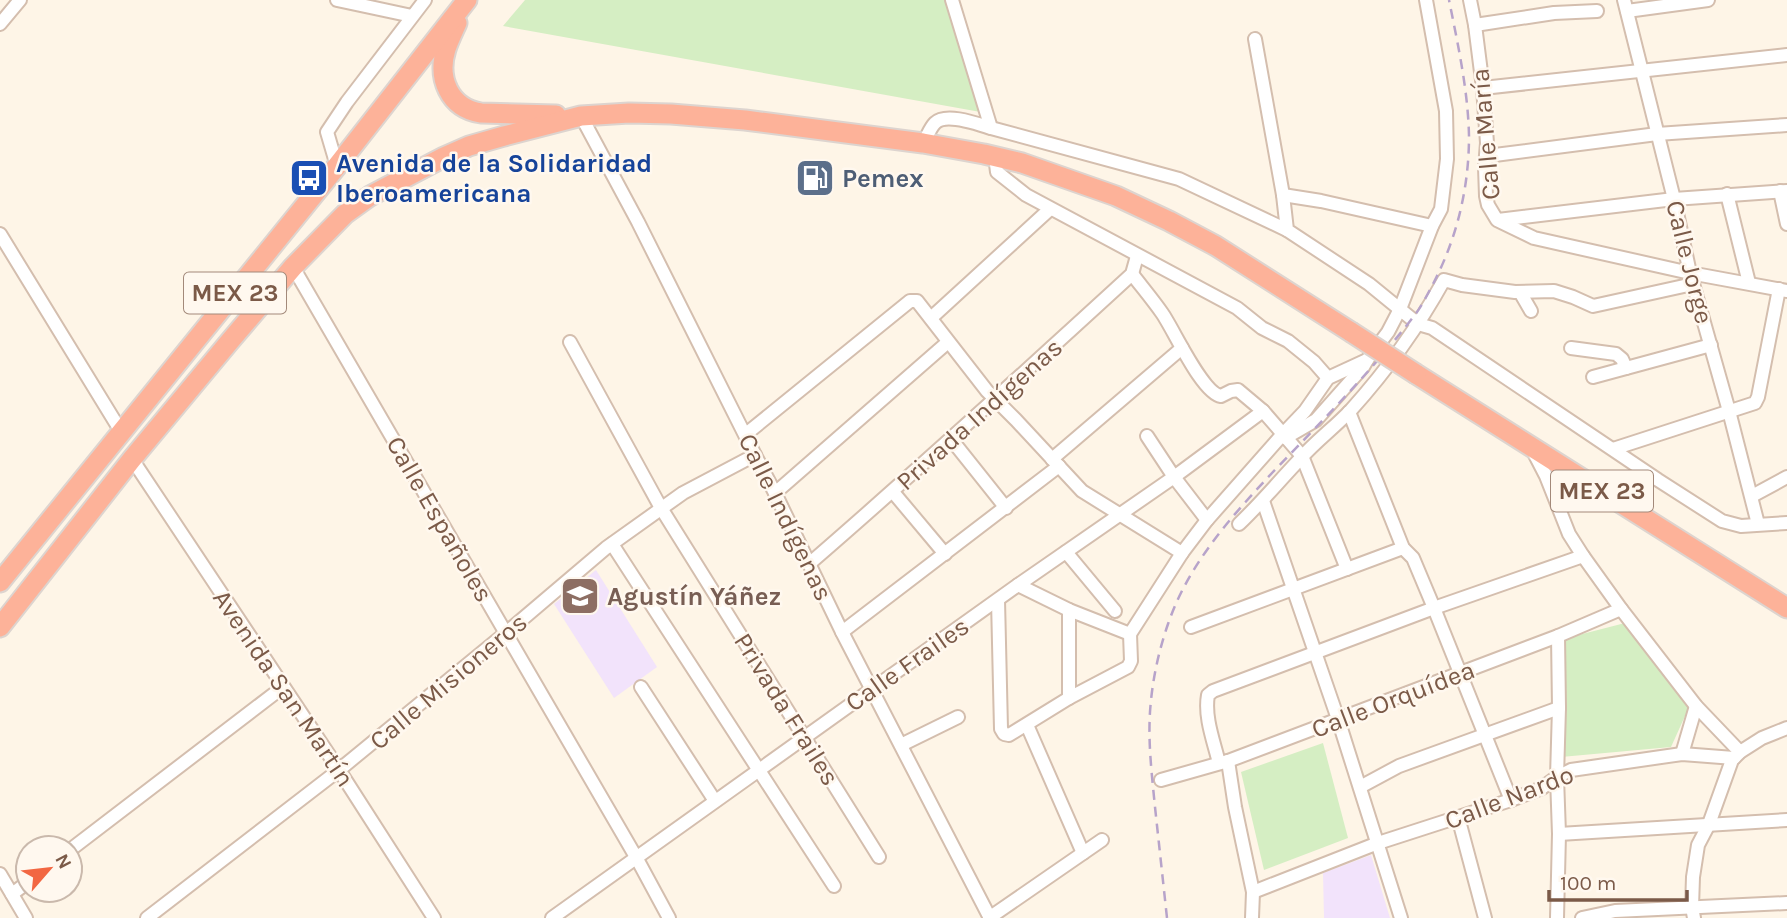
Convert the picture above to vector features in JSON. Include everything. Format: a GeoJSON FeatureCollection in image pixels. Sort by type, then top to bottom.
{"type":"FeatureCollection","features":[{"type":"Feature","properties":{"kind":"highway"},"geometry":{"type":"LineString","coordinates":[[468,0],[449,43],[444,62],[446,88],[456,102],[481,113],[581,116]]}},
{"type":"Feature","properties":{"kind":"highway","name":"MEX 23"},"geometry":{"type":"LineString","coordinates":[[0,582],[468,0]]}},
{"type":"Feature","properties":{"kind":"highway","name":"MEX 23"},"geometry":{"type":"LineString","coordinates":[[0,627],[132,459],[293,267],[345,214],[370,196],[422,167],[469,146],[581,116],[629,113],[757,121],[923,143],[1022,163],[1116,196],[1169,220],[1216,246],[1787,608]]}},
{"type":"Feature","properties":{"kind":"street"},"geometry":{"type":"LineString","coordinates":[[0,24],[20,0]]}},
{"type":"Feature","properties":{"kind":"street"},"geometry":{"type":"LineString","coordinates":[[337,0],[408,15]]}},
{"type":"Feature","properties":{"kind":"street"},"geometry":{"type":"LineString","coordinates":[[389,0],[408,15]]}},
{"type":"Feature","properties":{"kind":"street"},"geometry":{"type":"LineString","coordinates":[[337,166],[327,132],[408,15],[425,0]]}},
{"type":"Feature","properties":{"kind":"street"},"geometry":{"type":"LineString","coordinates":[[952,0],[991,128]]}},
{"type":"Feature","properties":{"kind":"street"},"geometry":{"type":"LineString","coordinates":[[1284,436],[1316,420],[1363,367],[1388,332],[1441,209],[1447,159],[1446,110],[1426,0]]}},
{"type":"Feature","properties":{"kind":"street","name":"Calle María"},"geometry":{"type":"LineString","coordinates":[[1470,0],[1488,143],[1486,196],[1497,220],[1534,238],[1692,278],[1749,283],[1783,290]]}},
{"type":"Feature","properties":{"kind":"street"},"geometry":{"type":"LineString","coordinates":[[1625,5],[1708,0]]}},
{"type":"Feature","properties":{"kind":"street","name":"Calle Jorge"},"geometry":{"type":"LineString","coordinates":[[1625,5],[1692,278],[1758,524]]}},
{"type":"Feature","properties":{"kind":"street"},"geometry":{"type":"LineString","coordinates":[[1475,25],[1552,6],[1597,11]]}},
{"type":"Feature","properties":{"kind":"street"},"geometry":{"type":"LineString","coordinates":[[1255,39],[1287,230]]}},
{"type":"Feature","properties":{"kind":"street"},"geometry":{"type":"LineString","coordinates":[[1483,88],[1787,55]]}},
{"type":"Feature","properties":{"kind":"street","name":"Calle Indígenas"},"geometry":{"type":"LineString","coordinates":[[581,116],[638,222],[746,434],[842,632],[990,918]]}},
{"type":"Feature","properties":{"kind":"street"},"geometry":{"type":"LineString","coordinates":[[923,143],[935,123],[944,118],[958,119],[1179,179],[1287,230],[1368,284],[1418,324],[1432,328],[1722,521],[1741,526],[1787,523]]}},
{"type":"Feature","properties":{"kind":"street"},"geometry":{"type":"LineString","coordinates":[[1487,156],[1657,134],[1787,125]]}},
{"type":"Feature","properties":{"kind":"street"},"geometry":{"type":"LineString","coordinates":[[995,156],[997,172],[1026,195],[1237,308],[1262,328],[1288,341],[1314,362],[1328,379]]}},
{"type":"Feature","properties":{"kind":"street"},"geometry":{"type":"LineString","coordinates":[[1497,220],[1674,199],[1784,191],[1787,224]]}},
{"type":"Feature","properties":{"kind":"street"},"geometry":{"type":"LineString","coordinates":[[1727,194],[1749,283]]}},
{"type":"Feature","properties":{"kind":"street"},"geometry":{"type":"LineString","coordinates":[[1283,195],[1432,226]]}},
{"type":"Feature","properties":{"kind":"street"},"geometry":{"type":"LineString","coordinates":[[931,318],[1050,209]]}},
{"type":"Feature","properties":{"kind":"street"},"geometry":{"type":"LineString","coordinates":[[0,234],[122,433]]}},
{"type":"Feature","properties":{"kind":"street"},"geometry":{"type":"LineString","coordinates":[[1137,256],[1132,274],[1163,314],[1209,389],[1222,396],[1238,390],[1263,411],[1302,456],[1347,569]]}},
{"type":"Feature","properties":{"kind":"street","name":"Calle Españoles"},"geometry":{"type":"LineString","coordinates":[[293,267],[669,918]]}},
{"type":"Feature","properties":{"kind":"street","name":"Privada Indígenas"},"geometry":{"type":"LineString","coordinates":[[809,564],[996,400],[1132,274]]}},
{"type":"Feature","properties":{"kind":"street"},"geometry":{"type":"LineString","coordinates":[[1239,524],[1302,456],[1349,412],[1380,376],[1418,324],[1444,280],[1462,285],[1520,292],[1554,291],[1594,306],[1692,278]]}},
{"type":"Feature","properties":{"kind":"street"},"geometry":{"type":"LineString","coordinates":[[1613,449],[1755,403],[1783,290]]}},
{"type":"Feature","properties":{"kind":"street"},"geometry":{"type":"LineString","coordinates":[[1520,292],[1531,311]]}},
{"type":"Feature","properties":{"kind":"street"},"geometry":{"type":"LineString","coordinates":[[746,434],[912,300],[920,304],[987,391],[1082,491],[1182,553]]}},
{"type":"Feature","properties":{"kind":"street"},"geometry":{"type":"LineString","coordinates":[[775,493],[948,341]]}},
{"type":"Feature","properties":{"kind":"street","name":"Privada Frailes"},"geometry":{"type":"LineString","coordinates":[[570,342],[662,508],[879,857]]}},
{"type":"Feature","properties":{"kind":"street"},"geometry":{"type":"LineString","coordinates":[[1593,377],[1711,345]]}},
{"type":"Feature","properties":{"kind":"street"},"geometry":{"type":"LineString","coordinates":[[842,632],[1006,508],[1182,348]]}},
{"type":"Feature","properties":{"kind":"street"},"geometry":{"type":"LineString","coordinates":[[1571,348],[1616,354],[1626,368]]}},
{"type":"Feature","properties":{"kind":"street"},"geometry":{"type":"LineString","coordinates":[[998,600],[1001,729],[1004,734],[1009,735],[1069,698],[1128,667],[1131,661],[1130,634],[1182,553],[1207,520],[1284,436],[1328,379],[1367,360]]}},
{"type":"Feature","properties":{"kind":"street","name":"Calle Frailes"},"geometry":{"type":"LineString","coordinates":[[552,918],[1263,411]]}},
{"type":"Feature","properties":{"kind":"street"},"geometry":{"type":"LineString","coordinates":[[1349,412],[1403,548],[1413,558],[1434,608],[1511,800]]}},
{"type":"Feature","properties":{"kind":"street"},"geometry":{"type":"LineString","coordinates":[[1147,436],[1207,520]]}},
{"type":"Feature","properties":{"kind":"street"},"geometry":{"type":"LineString","coordinates":[[950,439],[1006,508]]}},
{"type":"Feature","properties":{"kind":"street"},"geometry":{"type":"LineString","coordinates":[[1531,445],[1569,534],[1583,556],[1696,706],[1737,755]]}},
{"type":"Feature","properties":{"kind":"street","name":"Calle Misioneros"},"geometry":{"type":"LineString","coordinates":[[147,918],[339,771],[612,544],[683,493],[755,455]]}},
{"type":"Feature","properties":{"kind":"street","name":"Avenida San Martín"},"geometry":{"type":"LineString","coordinates":[[132,459],[434,918]]}},
{"type":"Feature","properties":{"kind":"street"},"geometry":{"type":"LineString","coordinates":[[1752,496],[1787,477]]}},
{"type":"Feature","properties":{"kind":"street"},"geometry":{"type":"LineString","coordinates":[[893,492],[945,554]]}},
{"type":"Feature","properties":{"kind":"street"},"geometry":{"type":"LineString","coordinates":[[1263,501],[1339,719],[1401,918]]}},
{"type":"Feature","properties":{"kind":"street"},"geometry":{"type":"LineString","coordinates":[[612,544],[834,886]]}},
{"type":"Feature","properties":{"kind":"street"},"geometry":{"type":"LineString","coordinates":[[1191,627],[1403,548]]}},
{"type":"Feature","properties":{"kind":"street"},"geometry":{"type":"LineString","coordinates":[[1066,552],[1115,611]]}},
{"type":"Feature","properties":{"kind":"street"},"geometry":{"type":"LineString","coordinates":[[1252,918],[1253,892],[1224,762],[1209,720],[1208,695],[1434,608],[1583,556]]}},
{"type":"Feature","properties":{"kind":"street"},"geometry":{"type":"LineString","coordinates":[[1018,585],[1069,610],[1130,634]]}},
{"type":"Feature","properties":{"kind":"street","name":"Calle Orquídea"},"geometry":{"type":"LineString","coordinates":[[1161,780],[1224,762],[1558,636],[1621,609]]}},
{"type":"Feature","properties":{"kind":"street"},"geometry":{"type":"LineString","coordinates":[[1069,610],[1069,698]]}},
{"type":"Feature","properties":{"kind":"street"},"geometry":{"type":"LineString","coordinates":[[1557,918],[1558,636]]}},
{"type":"Feature","properties":{"kind":"street"},"geometry":{"type":"LineString","coordinates":[[84,839],[283,687]]}},
{"type":"Feature","properties":{"kind":"street"},"geometry":{"type":"LineString","coordinates":[[641,687],[715,801]]}},
{"type":"Feature","properties":{"kind":"street"},"geometry":{"type":"LineString","coordinates":[[1682,754],[1696,706]]}},
{"type":"Feature","properties":{"kind":"street"},"geometry":{"type":"LineString","coordinates":[[1360,787],[1399,766],[1559,708]]}},
{"type":"Feature","properties":{"kind":"street"},"geometry":{"type":"LineString","coordinates":[[901,745],[958,717]]}},
{"type":"Feature","properties":{"kind":"street"},"geometry":{"type":"LineString","coordinates":[[1027,725],[1083,853]]}},
{"type":"Feature","properties":{"kind":"street"},"geometry":{"type":"LineString","coordinates":[[1693,913],[1693,877],[1698,845],[1709,824],[1728,770],[1737,755],[1773,733],[1787,728]]}},
{"type":"Feature","properties":{"kind":"street","name":"Calle Nardo"},"geometry":{"type":"LineString","coordinates":[[1253,892],[1378,843],[1511,800],[1542,788],[1571,770],[1682,754],[1737,755]]}},
{"type":"Feature","properties":{"kind":"street"},"geometry":{"type":"LineString","coordinates":[[1458,817],[1485,918]]}},
{"type":"Feature","properties":{"kind":"street"},"geometry":{"type":"LineString","coordinates":[[1559,834],[1787,820]]}},
{"type":"Feature","properties":{"kind":"street"},"geometry":{"type":"LineString","coordinates":[[990,918],[1102,840]]}},
{"type":"Feature","properties":{"kind":"street"},"geometry":{"type":"LineString","coordinates":[[0,874],[26,918]]}},
{"type":"Feature","properties":{"kind":"street"},"geometry":{"type":"LineString","coordinates":[[1582,918],[1616,914],[1693,913],[1787,903]]}},
{"type":"Feature","properties":{"kind":"shaded area"},"geometry":{"type":"Polygon","coordinates":[[[596,570],[657,667],[614,698],[554,604],[596,570]]]}},
{"type":"Feature","properties":{"kind":"shaded area"},"geometry":{"type":"Polygon","coordinates":[[[1371,855],[1390,918],[1324,918],[1323,873],[1371,855]]]}},
{"type":"Feature","properties":{"kind":"green space"},"geometry":{"type":"Polygon","coordinates":[[[525,0],[952,0],[986,113],[503,26],[525,0]]]}},
{"type":"Feature","properties":{"kind":"green space"},"geometry":{"type":"Polygon","coordinates":[[[1625,623],[1690,705],[1671,747],[1561,757],[1563,639],[1625,623]]]}},
{"type":"Feature","properties":{"kind":"green space"},"geometry":{"type":"Polygon","coordinates":[[[1323,743],[1348,838],[1264,870],[1241,772],[1323,743]]]}},
{"type":"Feature","properties":{"kind":"railway"},"geometry":{"type":"LineString","coordinates":[[1167,918],[1150,736],[1152,690],[1164,635],[1176,602],[1212,543],[1256,490],[1398,337],[1420,308],[1441,267],[1455,231],[1464,194],[1469,136],[1465,85],[1449,0]]}},
{"type":"Feature","properties":{"kind":"place","name":"Avenida de la Solidaridad Iberoamericana"},"geometry":{"type":"Point","coordinates":[309,178]}},
{"type":"Feature","properties":{"kind":"place","name":"Pemex"},"geometry":{"type":"Point","coordinates":[815,178]}},
{"type":"Feature","properties":{"kind":"place","name":"Agustín Yáñez"},"geometry":{"type":"Point","coordinates":[580,596]}}]}
